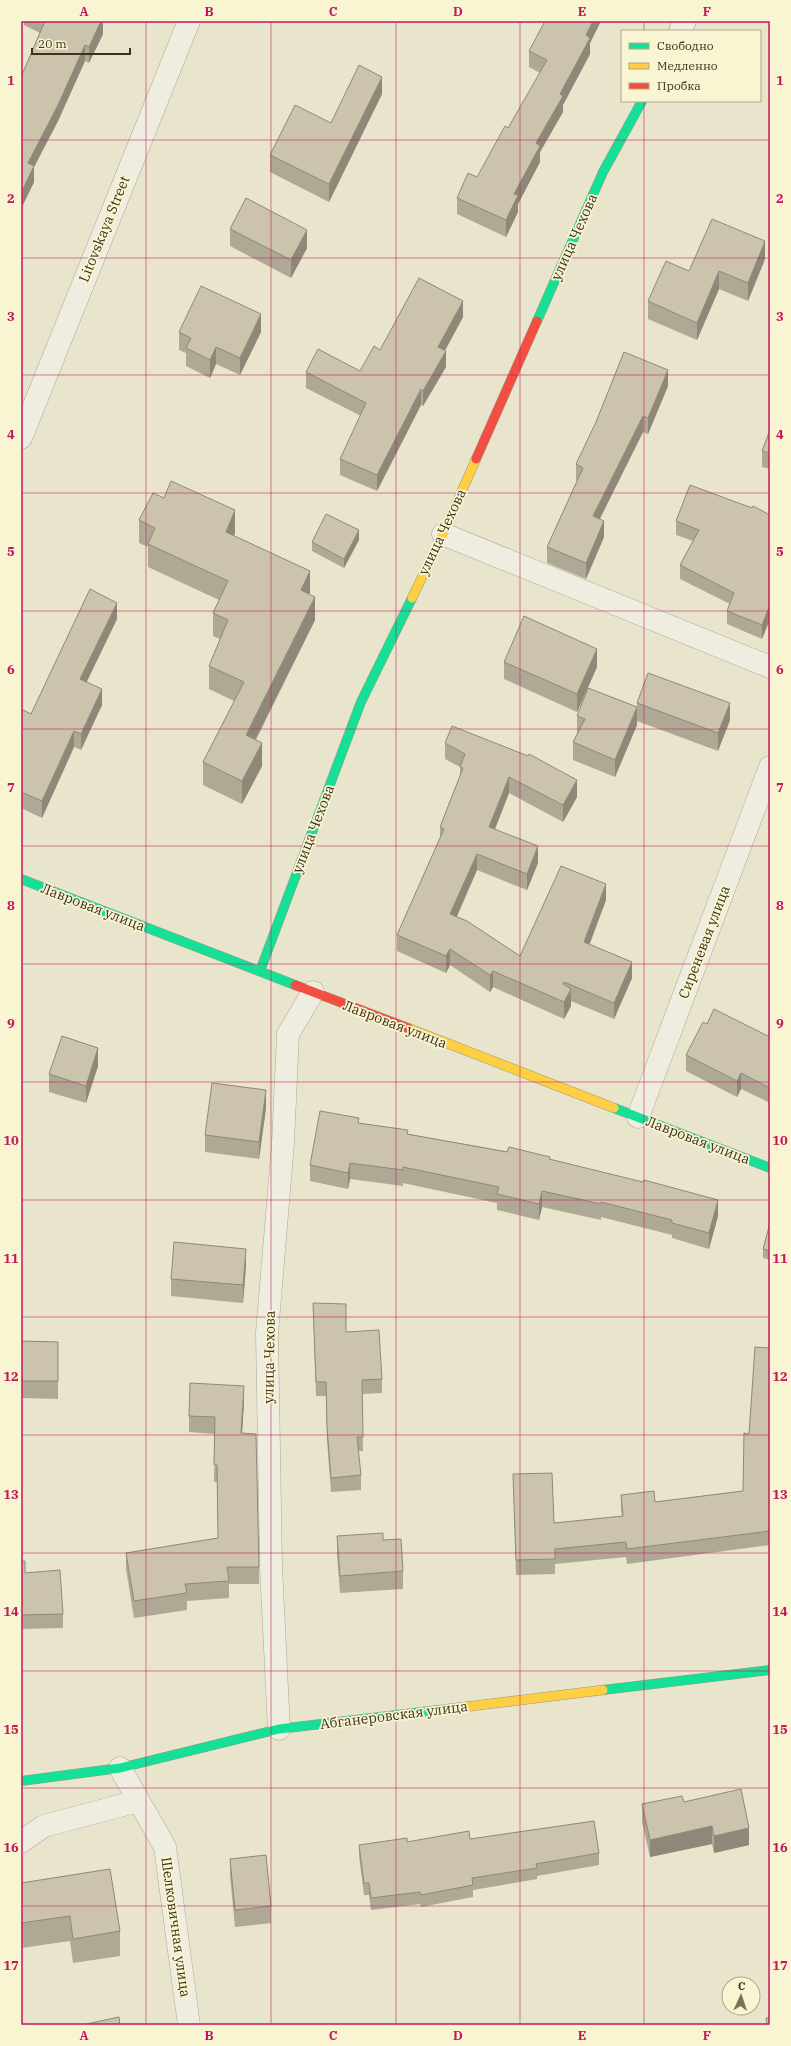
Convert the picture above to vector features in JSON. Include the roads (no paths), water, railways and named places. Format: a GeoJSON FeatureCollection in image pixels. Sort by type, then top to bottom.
{"type":"FeatureCollection","features":[{"type":"Feature","properties":{"kind":"street","name":"Litovskaya Street"},"geometry":{"type":"LineString","coordinates":[[21,438],[189,21]]}},
{"type":"Feature","properties":{"kind":"street"},"geometry":{"type":"LineString","coordinates":[[681,30],[686,21]]}},
{"type":"Feature","properties":{"kind":"street","name":"улица Чехова"},"geometry":{"type":"LineString","coordinates":[[260,971],[361,702],[443,534],[603,172],[641,102]]}},
{"type":"Feature","properties":{"kind":"street"},"geometry":{"type":"LineString","coordinates":[[443,534],[770,667]]}},
{"type":"Feature","properties":{"kind":"street","name":"Сиреневая улица"},"geometry":{"type":"LineString","coordinates":[[638,1118],[770,767]]}},
{"type":"Feature","properties":{"kind":"street","name":"Лавровая улица"},"geometry":{"type":"LineString","coordinates":[[21,879],[770,1168]]}},
{"type":"Feature","properties":{"kind":"street","name":"улица Чехова"},"geometry":{"type":"LineString","coordinates":[[279,1729],[271,1567],[267,1333],[283,1143],[288,1034],[313,992]]}},
{"type":"Feature","properties":{"kind":"street","name":"Абганеровская улица"},"geometry":{"type":"LineString","coordinates":[[21,1781],[120,1768],[279,1729],[770,1670]]}},
{"type":"Feature","properties":{"kind":"street","name":"Шелковичная улица"},"geometry":{"type":"LineString","coordinates":[[120,1768],[165,1847],[190,2025]]}},
{"type":"Feature","properties":{"kind":"street"},"geometry":{"type":"LineString","coordinates":[[21,1842],[44,1826],[138,1801]]}}]}
